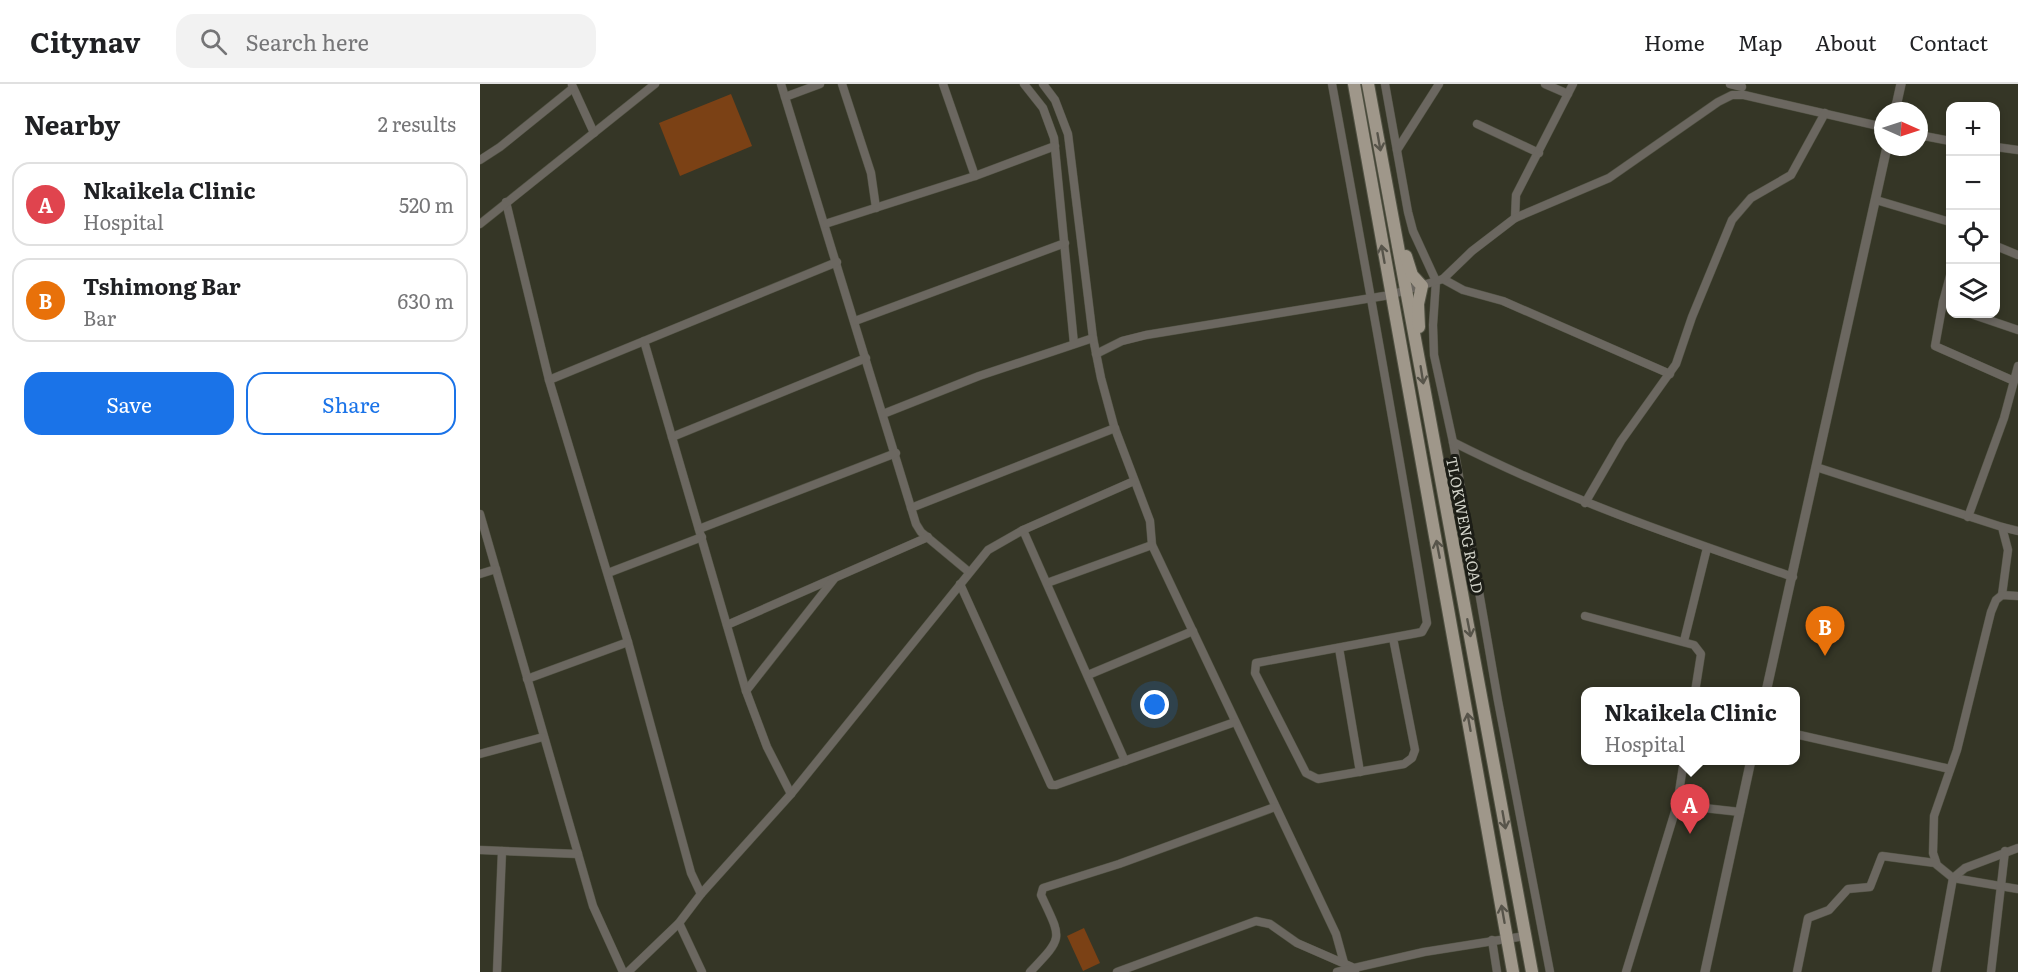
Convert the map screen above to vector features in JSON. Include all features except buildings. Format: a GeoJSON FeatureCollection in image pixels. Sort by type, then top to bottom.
{"type":"FeatureCollection","features":[{"type":"Feature","properties":{"kind":"main road","name":"TLOKWENG ROAD"},"geometry":{"type":"LineString","coordinates":[[1354,84],[1513,972]]}},
{"type":"Feature","properties":{"kind":"main road","name":"TLOKWENG ROAD"},"geometry":{"type":"LineString","coordinates":[[1368,84],[1532,972]]}},
{"type":"Feature","properties":{"kind":"main road"},"geometry":{"type":"LineString","coordinates":[[1396,237],[1404,250],[1412,275],[1422,286],[1418,304],[1418,351]]}},
{"type":"Feature","properties":{"kind":"street"},"geometry":{"type":"LineString","coordinates":[[480,224],[655,84]]}},
{"type":"Feature","properties":{"kind":"street"},"geometry":{"type":"LineString","coordinates":[[781,84],[918,529],[969,572]]}},
{"type":"Feature","properties":{"kind":"street"},"geometry":{"type":"LineString","coordinates":[[785,97],[820,84]]}},
{"type":"Feature","properties":{"kind":"street"},"geometry":{"type":"LineString","coordinates":[[842,84],[871,173],[876,208]]}},
{"type":"Feature","properties":{"kind":"street"},"geometry":{"type":"LineString","coordinates":[[943,84],[975,176]]}},
{"type":"Feature","properties":{"kind":"street"},"geometry":{"type":"LineString","coordinates":[[1024,84],[1043,108],[1055,146],[1074,344]]}},
{"type":"Feature","properties":{"kind":"street"},"geometry":{"type":"LineString","coordinates":[[1043,84],[1055,100],[1071,148],[1096,354],[1115,428],[1150,521],[1152,545],[1336,934],[1344,963]]}},
{"type":"Feature","properties":{"kind":"street"},"geometry":{"type":"LineString","coordinates":[[1332,84],[1397,431],[1427,623],[1422,632],[1260,661],[1255,669],[1309,776],[1317,779],[1404,764],[1414,755],[1393,638]]}},
{"type":"Feature","properties":{"kind":"street"},"geometry":{"type":"LineString","coordinates":[[1385,84],[1413,231],[1440,280],[1433,342],[1550,972]]}},
{"type":"Feature","properties":{"kind":"street"},"geometry":{"type":"LineString","coordinates":[[1397,150],[1439,84]]}},
{"type":"Feature","properties":{"kind":"street"},"geometry":{"type":"LineString","coordinates":[[1545,84],[1568,94]]}},
{"type":"Feature","properties":{"kind":"street"},"geometry":{"type":"LineString","coordinates":[[1515,218],[1516,195],[1573,84]]}},
{"type":"Feature","properties":{"kind":"street"},"geometry":{"type":"LineString","coordinates":[[1730,84],[1825,113],[1874,125]]}},
{"type":"Feature","properties":{"kind":"street"},"geometry":{"type":"LineString","coordinates":[[1897,102],[1901,84]]}},
{"type":"Feature","properties":{"kind":"street"},"geometry":{"type":"LineString","coordinates":[[480,160],[572,86],[594,133]]}},
{"type":"Feature","properties":{"kind":"street"},"geometry":{"type":"LineString","coordinates":[[1096,354],[1122,341],[1146,335],[1370,296],[1390,295],[1440,280],[1472,251],[1515,218],[1609,178],[1741,88]]}},
{"type":"Feature","properties":{"kind":"street"},"geometry":{"type":"LineString","coordinates":[[1585,503],[1621,441],[1670,374],[1732,220],[1751,198],[1791,175],[1825,113]]}},
{"type":"Feature","properties":{"kind":"street"},"geometry":{"type":"LineString","coordinates":[[1477,124],[1539,153]]}},
{"type":"Feature","properties":{"kind":"street"},"geometry":{"type":"LineString","coordinates":[[1928,137],[1946,140]]}},
{"type":"Feature","properties":{"kind":"street"},"geometry":{"type":"LineString","coordinates":[[825,224],[975,176],[1055,146]]}},
{"type":"Feature","properties":{"kind":"street"},"geometry":{"type":"LineString","coordinates":[[2000,148],[2018,150]]}},
{"type":"Feature","properties":{"kind":"street"},"geometry":{"type":"LineString","coordinates":[[1767,687],[1885,156]]}},
{"type":"Feature","properties":{"kind":"street"},"geometry":{"type":"LineString","coordinates":[[1876,200],[1946,221]]}},
{"type":"Feature","properties":{"kind":"street"},"geometry":{"type":"LineString","coordinates":[[506,202],[549,380],[628,642],[691,873],[701,894]]}},
{"type":"Feature","properties":{"kind":"street"},"geometry":{"type":"LineString","coordinates":[[855,321],[1065,243]]}},
{"type":"Feature","properties":{"kind":"street"},"geometry":{"type":"LineString","coordinates":[[2000,248],[2018,255]]}},
{"type":"Feature","properties":{"kind":"street"},"geometry":{"type":"LineString","coordinates":[[549,380],[837,262]]}},
{"type":"Feature","properties":{"kind":"street"},"geometry":{"type":"LineString","coordinates":[[1440,280],[1463,290],[1503,301],[1670,374]]}},
{"type":"Feature","properties":{"kind":"street"},"geometry":{"type":"LineString","coordinates":[[1946,308],[1935,346],[2014,381]]}},
{"type":"Feature","properties":{"kind":"street"},"geometry":{"type":"LineString","coordinates":[[1983,318],[2018,330]]}},
{"type":"Feature","properties":{"kind":"street"},"geometry":{"type":"LineString","coordinates":[[884,414],[979,376],[1093,338]]}},
{"type":"Feature","properties":{"kind":"street"},"geometry":{"type":"LineString","coordinates":[[644,341],[746,691],[767,747],[791,794]]}},
{"type":"Feature","properties":{"kind":"street"},"geometry":{"type":"LineString","coordinates":[[672,436],[866,358]]}},
{"type":"Feature","properties":{"kind":"street"},"geometry":{"type":"LineString","coordinates":[[1968,517],[1995,447],[2018,366]]}},
{"type":"Feature","properties":{"kind":"street"},"geometry":{"type":"LineString","coordinates":[[912,508],[1115,428]]}},
{"type":"Feature","properties":{"kind":"street"},"geometry":{"type":"LineString","coordinates":[[1453,442],[1524,477],[1585,503],[1793,577]]}},
{"type":"Feature","properties":{"kind":"street"},"geometry":{"type":"LineString","coordinates":[[608,573],[896,453]]}},
{"type":"Feature","properties":{"kind":"street"},"geometry":{"type":"LineString","coordinates":[[1816,467],[2018,531]]}},
{"type":"Feature","properties":{"kind":"street"},"geometry":{"type":"LineString","coordinates":[[628,972],[679,923],[701,894],[791,794],[988,550],[1023,530],[1134,481]]}},
{"type":"Feature","properties":{"kind":"street"},"geometry":{"type":"LineString","coordinates":[[480,514],[597,918],[623,972]]}},
{"type":"Feature","properties":{"kind":"street"},"geometry":{"type":"LineString","coordinates":[[1935,862],[1934,816],[1960,740],[1991,612],[1996,600],[2002,594],[2008,550],[2002,527]]}},
{"type":"Feature","properties":{"kind":"street"},"geometry":{"type":"LineString","coordinates":[[1023,530],[1125,761]]}},
{"type":"Feature","properties":{"kind":"street"},"geometry":{"type":"LineString","coordinates":[[727,624],[928,537]]}},
{"type":"Feature","properties":{"kind":"street"},"geometry":{"type":"LineString","coordinates":[[1047,583],[1152,545]]}},
{"type":"Feature","properties":{"kind":"street"},"geometry":{"type":"LineString","coordinates":[[1684,641],[1707,548]]}},
{"type":"Feature","properties":{"kind":"street"},"geometry":{"type":"LineString","coordinates":[[480,574],[496,569]]}},
{"type":"Feature","properties":{"kind":"street"},"geometry":{"type":"LineString","coordinates":[[746,691],[835,579]]}},
{"type":"Feature","properties":{"kind":"street"},"geometry":{"type":"LineString","coordinates":[[960,584],[1049,784],[1056,785],[1235,722]]}},
{"type":"Feature","properties":{"kind":"street"},"geometry":{"type":"LineString","coordinates":[[2002,594],[2018,596]]}},
{"type":"Feature","properties":{"kind":"street"},"geometry":{"type":"LineString","coordinates":[[1585,616],[1684,641],[1701,652],[1696,687]]}},
{"type":"Feature","properties":{"kind":"street"},"geometry":{"type":"LineString","coordinates":[[1088,675],[1194,631]]}},
{"type":"Feature","properties":{"kind":"street"},"geometry":{"type":"LineString","coordinates":[[527,679],[628,642]]}},
{"type":"Feature","properties":{"kind":"street"},"geometry":{"type":"LineString","coordinates":[[1339,648],[1360,771]]}},
{"type":"Feature","properties":{"kind":"street"},"geometry":{"type":"LineString","coordinates":[[1800,735],[1950,769]]}},
{"type":"Feature","properties":{"kind":"street"},"geometry":{"type":"LineString","coordinates":[[480,754],[543,736]]}},
{"type":"Feature","properties":{"kind":"street"},"geometry":{"type":"LineString","coordinates":[[1626,972],[1677,805],[1683,765]]}},
{"type":"Feature","properties":{"kind":"street"},"geometry":{"type":"LineString","coordinates":[[1705,972],[1749,765]]}},
{"type":"Feature","properties":{"kind":"street"},"geometry":{"type":"LineString","coordinates":[[1677,805],[1740,812]]}},
{"type":"Feature","properties":{"kind":"street"},"geometry":{"type":"LineString","coordinates":[[1030,972],[1055,945],[1058,936],[1058,929],[1041,895],[1043,888],[1119,864],[1275,807]]}},
{"type":"Feature","properties":{"kind":"street"},"geometry":{"type":"LineString","coordinates":[[1936,972],[1953,878],[1965,868],[2018,848]]}},
{"type":"Feature","properties":{"kind":"street"},"geometry":{"type":"LineString","coordinates":[[480,850],[578,854]]}},
{"type":"Feature","properties":{"kind":"street"},"geometry":{"type":"LineString","coordinates":[[497,972],[502,851]]}},
{"type":"Feature","properties":{"kind":"street"},"geometry":{"type":"LineString","coordinates":[[1991,972],[2005,851]]}},
{"type":"Feature","properties":{"kind":"street"},"geometry":{"type":"LineString","coordinates":[[1797,972],[1808,918],[1829,910],[1848,889],[1870,887],[1882,856],[1935,862],[1953,878],[2018,889]]}},
{"type":"Feature","properties":{"kind":"street"},"geometry":{"type":"LineString","coordinates":[[1117,972],[1243,924],[1257,921],[1270,924],[1297,943],[1354,969]]}},
{"type":"Feature","properties":{"kind":"street"},"geometry":{"type":"LineString","coordinates":[[679,923],[702,972]]}},
{"type":"Feature","properties":{"kind":"street"},"geometry":{"type":"LineString","coordinates":[[1337,972],[1507,937],[1526,936]]}},
{"type":"Feature","properties":{"kind":"street"},"geometry":{"type":"LineString","coordinates":[[1492,940],[1497,972]]}},
{"type":"Feature","properties":{"kind":"shaded area"},"geometry":{"type":"Polygon","coordinates":[[[731,94],[752,146],[680,176],[659,123],[731,94]]]}},
{"type":"Feature","properties":{"kind":"shaded area"},"geometry":{"type":"Polygon","coordinates":[[[1084,928],[1100,963],[1083,971],[1067,936],[1084,928]]]}},
{"type":"Feature","properties":{"kind":"place","name":"Tshimong Bar"},"geometry":{"type":"Point","coordinates":[1825,656]}},
{"type":"Feature","properties":{"kind":"place","name":"Nkaikela Clinic"},"geometry":{"type":"Point","coordinates":[1690,834]}}]}
